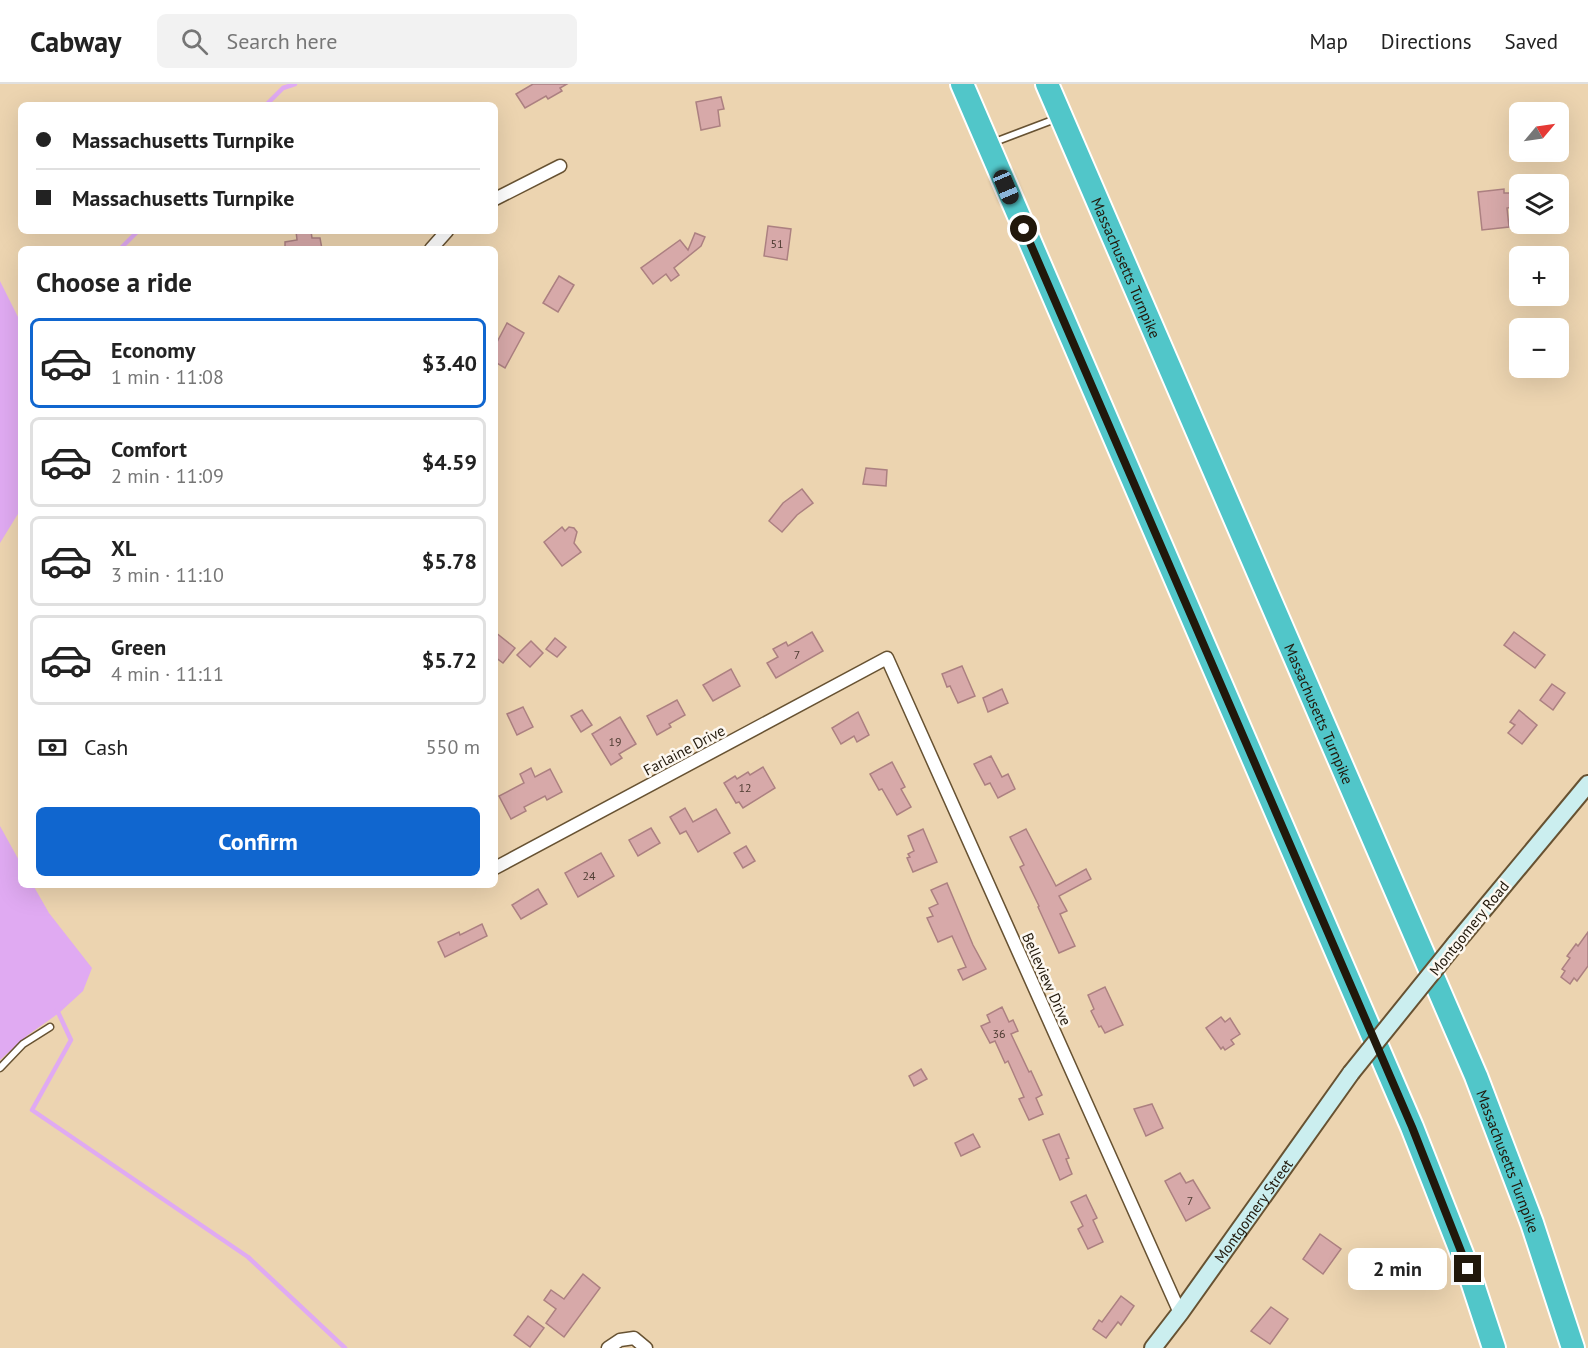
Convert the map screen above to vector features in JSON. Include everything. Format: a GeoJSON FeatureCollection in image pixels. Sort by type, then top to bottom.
{"type":"FeatureCollection","features":[{"type":"Feature","properties":{"kind":"highway"},"geometry":{"type":"LineString","coordinates":[[962,84],[1412,1127],[1468,1269],[1494,1348]]}},
{"type":"Feature","properties":{"kind":"highway","name":"Massachusetts Turnpike"},"geometry":{"type":"LineString","coordinates":[[1047,84],[1476,1076],[1532,1223],[1573,1348]]}},
{"type":"Feature","properties":{"kind":"main road","name":"Montgomery Road"},"geometry":{"type":"LineString","coordinates":[[1352,1073],[1528,854],[1588,784]]}},
{"type":"Feature","properties":{"kind":"main road","name":"Montgomery Street"},"geometry":{"type":"LineString","coordinates":[[1153,1348],[1352,1073]]}},
{"type":"Feature","properties":{"kind":"street"},"geometry":{"type":"LineString","coordinates":[[498,197],[560,166]]}},
{"type":"Feature","properties":{"kind":"street"},"geometry":{"type":"LineString","coordinates":[[434,246],[444,234]]}},
{"type":"Feature","properties":{"kind":"street","name":"Farlaine Drive"},"geometry":{"type":"LineString","coordinates":[[498,866],[887,658]]}},
{"type":"Feature","properties":{"kind":"street","name":"Belleview Drive"},"geometry":{"type":"LineString","coordinates":[[887,658],[1180,1313]]}},
{"type":"Feature","properties":{"kind":"street"},"geometry":{"type":"LineString","coordinates":[[608,1348],[620,1340],[634,1338],[646,1348]]}},
{"type":"Feature","properties":{"kind":"lane"},"geometry":{"type":"LineString","coordinates":[[988,145],[1062,117]]}},
{"type":"Feature","properties":{"kind":"lane"},"geometry":{"type":"LineString","coordinates":[[0,1068],[23,1044],[50,1027]]}},
{"type":"Feature","properties":{"kind":"shaded area"},"geometry":{"type":"Polygon","coordinates":[[[0,281],[18,317],[18,514],[0,543],[0,281]]]}},
{"type":"Feature","properties":{"kind":"shaded area"},"geometry":{"type":"Polygon","coordinates":[[[0,826],[18,859],[18,888],[35,888],[49,913],[92,968],[83,991],[0,1060],[0,826]]]}},
{"type":"Feature","properties":{"kind":"building"},"geometry":{"type":"Polygon","coordinates":[[[533,84],[567,84],[560,88],[562,91],[548,99],[546,96],[525,108],[516,94],[533,84]]]}},
{"type":"Feature","properties":{"kind":"building"},"geometry":{"type":"Polygon","coordinates":[[[721,97],[724,109],[718,110],[720,126],[701,130],[696,102],[721,97]]]}},
{"type":"Feature","properties":{"kind":"building"},"geometry":{"type":"Polygon","coordinates":[[[1504,189],[1504,193],[1509,193],[1509,208],[1507,208],[1509,227],[1482,230],[1478,192],[1504,189]]]}},
{"type":"Feature","properties":{"kind":"building"},"geometry":{"type":"Polygon","coordinates":[[[768,226],[791,229],[787,260],[764,256],[768,226]]]}},
{"type":"Feature","properties":{"kind":"building"},"geometry":{"type":"Polygon","coordinates":[[[695,233],[705,237],[701,246],[674,268],[679,275],[671,281],[666,274],[653,284],[641,268],[680,240],[688,250],[695,233]]]}},
{"type":"Feature","properties":{"kind":"building"},"geometry":{"type":"Polygon","coordinates":[[[296,234],[311,234],[312,238],[320,238],[321,246],[285,246],[285,242],[297,240],[296,234]]]}},
{"type":"Feature","properties":{"kind":"building"},"geometry":{"type":"Polygon","coordinates":[[[559,276],[574,285],[558,312],[543,303],[559,276]]]}},
{"type":"Feature","properties":{"kind":"building"},"geometry":{"type":"Polygon","coordinates":[[[507,323],[524,333],[505,368],[498,364],[498,340],[507,323]]]}},
{"type":"Feature","properties":{"kind":"building"},"geometry":{"type":"Polygon","coordinates":[[[866,468],[887,470],[886,486],[863,484],[866,468]]]}},
{"type":"Feature","properties":{"kind":"building"},"geometry":{"type":"Polygon","coordinates":[[[802,489],[813,503],[797,515],[782,532],[769,521],[783,503],[802,489]]]}},
{"type":"Feature","properties":{"kind":"building"},"geometry":{"type":"Polygon","coordinates":[[[562,527],[565,531],[569,527],[574,528],[577,532],[574,543],[581,552],[562,566],[544,542],[562,527]]]}},
{"type":"Feature","properties":{"kind":"building"},"geometry":{"type":"Polygon","coordinates":[[[812,632],[823,651],[776,678],[767,663],[778,657],[773,649],[786,642],[788,646],[812,632]]]}},
{"type":"Feature","properties":{"kind":"building"},"geometry":{"type":"Polygon","coordinates":[[[1514,632],[1545,655],[1535,668],[1504,645],[1514,632]]]}},
{"type":"Feature","properties":{"kind":"building"},"geometry":{"type":"Polygon","coordinates":[[[498,634],[515,648],[503,663],[498,659],[498,634]]]}},
{"type":"Feature","properties":{"kind":"building"},"geometry":{"type":"Polygon","coordinates":[[[555,638],[566,647],[557,657],[546,649],[555,638]]]}},
{"type":"Feature","properties":{"kind":"building"},"geometry":{"type":"Polygon","coordinates":[[[531,641],[543,653],[530,667],[517,655],[531,641]]]}},
{"type":"Feature","properties":{"kind":"building"},"geometry":{"type":"Polygon","coordinates":[[[962,666],[975,696],[958,703],[950,686],[947,687],[942,674],[962,666]]]}},
{"type":"Feature","properties":{"kind":"building"},"geometry":{"type":"Polygon","coordinates":[[[731,669],[740,686],[713,701],[703,685],[731,669]]]}},
{"type":"Feature","properties":{"kind":"building"},"geometry":{"type":"Polygon","coordinates":[[[1552,684],[1565,693],[1553,710],[1540,700],[1552,684]]]}},
{"type":"Feature","properties":{"kind":"building"},"geometry":{"type":"Polygon","coordinates":[[[1002,689],[1008,703],[988,712],[983,698],[1002,689]]]}},
{"type":"Feature","properties":{"kind":"building"},"geometry":{"type":"Polygon","coordinates":[[[677,700],[685,715],[669,724],[671,727],[657,735],[647,716],[677,700]]]}},
{"type":"Feature","properties":{"kind":"building"},"geometry":{"type":"Polygon","coordinates":[[[523,707],[533,727],[517,735],[507,714],[523,707]]]}},
{"type":"Feature","properties":{"kind":"building"},"geometry":{"type":"Polygon","coordinates":[[[582,710],[592,725],[581,732],[571,716],[582,710]]]}},
{"type":"Feature","properties":{"kind":"building"},"geometry":{"type":"Polygon","coordinates":[[[1519,710],[1537,725],[1522,744],[1508,733],[1515,725],[1510,722],[1519,710]]]}},
{"type":"Feature","properties":{"kind":"building"},"geometry":{"type":"Polygon","coordinates":[[[858,712],[869,735],[857,742],[854,736],[841,744],[832,728],[858,712]]]}},
{"type":"Feature","properties":{"kind":"building"},"geometry":{"type":"Polygon","coordinates":[[[620,717],[636,744],[619,754],[622,758],[611,765],[592,734],[620,717]]]}},
{"type":"Feature","properties":{"kind":"building"},"geometry":{"type":"Polygon","coordinates":[[[991,756],[1002,777],[1008,774],[1015,789],[998,798],[990,783],[985,785],[974,764],[991,756]]]}},
{"type":"Feature","properties":{"kind":"building"},"geometry":{"type":"Polygon","coordinates":[[[892,762],[905,787],[901,789],[911,807],[897,815],[870,774],[892,762]]]}},
{"type":"Feature","properties":{"kind":"building"},"geometry":{"type":"Polygon","coordinates":[[[763,767],[775,788],[743,808],[739,802],[736,803],[724,783],[748,772],[750,775],[763,767]]]}},
{"type":"Feature","properties":{"kind":"building"},"geometry":{"type":"Polygon","coordinates":[[[531,768],[535,777],[550,769],[562,792],[547,800],[545,796],[524,807],[526,811],[511,819],[499,796],[524,783],[520,774],[531,768]]]}},
{"type":"Feature","properties":{"kind":"building"},"geometry":{"type":"Polygon","coordinates":[[[685,808],[693,822],[716,809],[730,833],[698,852],[686,831],[680,834],[670,817],[685,808]]]}},
{"type":"Feature","properties":{"kind":"building"},"geometry":{"type":"Polygon","coordinates":[[[651,828],[660,843],[638,856],[629,840],[651,828]]]}},
{"type":"Feature","properties":{"kind":"building"},"geometry":{"type":"Polygon","coordinates":[[[923,829],[937,862],[913,872],[907,858],[910,857],[908,854],[914,851],[908,836],[923,829]]]}},
{"type":"Feature","properties":{"kind":"building"},"geometry":{"type":"Polygon","coordinates":[[[1026,829],[1056,886],[1086,869],[1091,879],[1059,896],[1067,911],[1060,914],[1075,946],[1059,953],[1020,867],[1024,865],[1010,837],[1026,829]]]}},
{"type":"Feature","properties":{"kind":"building"},"geometry":{"type":"Polygon","coordinates":[[[746,846],[755,861],[743,868],[734,853],[746,846]]]}},
{"type":"Feature","properties":{"kind":"building"},"geometry":{"type":"Polygon","coordinates":[[[601,853],[614,876],[578,897],[565,873],[601,853]]]}},
{"type":"Feature","properties":{"kind":"building"},"geometry":{"type":"Polygon","coordinates":[[[947,883],[973,945],[986,969],[963,980],[958,970],[966,967],[952,936],[938,942],[927,918],[933,916],[929,908],[938,904],[931,890],[947,883]]]}},
{"type":"Feature","properties":{"kind":"building"},"geometry":{"type":"Polygon","coordinates":[[[538,889],[547,904],[521,919],[512,905],[538,889]]]}},
{"type":"Feature","properties":{"kind":"building"},"geometry":{"type":"Polygon","coordinates":[[[482,924],[487,936],[445,957],[438,942],[459,932],[460,935],[482,924]]]}},
{"type":"Feature","properties":{"kind":"building"},"geometry":{"type":"Polygon","coordinates":[[[1588,932],[1588,966],[1577,981],[1574,978],[1570,984],[1561,977],[1565,971],[1562,969],[1570,958],[1567,956],[1588,932]]]}},
{"type":"Feature","properties":{"kind":"building"},"geometry":{"type":"Polygon","coordinates":[[[1105,987],[1123,1025],[1105,1033],[1101,1026],[1099,1027],[1091,1011],[1094,1009],[1088,995],[1105,987]]]}},
{"type":"Feature","properties":{"kind":"building"},"geometry":{"type":"Polygon","coordinates":[[[1002,1007],[1009,1022],[1013,1020],[1018,1031],[1011,1034],[1042,1095],[1036,1098],[1043,1114],[1029,1120],[1019,1099],[1024,1097],[1008,1061],[1005,1063],[995,1041],[990,1043],[981,1026],[990,1022],[987,1015],[1002,1007]]]}},
{"type":"Feature","properties":{"kind":"building"},"geometry":{"type":"Polygon","coordinates":[[[1221,1017],[1225,1022],[1230,1018],[1240,1034],[1231,1040],[1234,1044],[1225,1050],[1223,1047],[1221,1049],[1206,1028],[1221,1017]]]}},
{"type":"Feature","properties":{"kind":"building"},"geometry":{"type":"Polygon","coordinates":[[[921,1069],[927,1079],[914,1086],[909,1076],[921,1069]]]}},
{"type":"Feature","properties":{"kind":"building"},"geometry":{"type":"Polygon","coordinates":[[[1152,1104],[1163,1128],[1146,1136],[1134,1109],[1152,1104]]]}},
{"type":"Feature","properties":{"kind":"building"},"geometry":{"type":"Polygon","coordinates":[[[973,1134],[980,1147],[961,1156],[955,1143],[973,1134]]]}},
{"type":"Feature","properties":{"kind":"building"},"geometry":{"type":"Polygon","coordinates":[[[1059,1134],[1069,1158],[1066,1159],[1072,1174],[1060,1180],[1043,1140],[1059,1134]]]}},
{"type":"Feature","properties":{"kind":"building"},"geometry":{"type":"Polygon","coordinates":[[[1180,1173],[1186,1183],[1193,1180],[1210,1208],[1186,1221],[1165,1181],[1180,1173]]]}},
{"type":"Feature","properties":{"kind":"building"},"geometry":{"type":"Polygon","coordinates":[[[1086,1195],[1097,1218],[1093,1220],[1103,1242],[1088,1249],[1078,1229],[1083,1226],[1071,1202],[1086,1195]]]}},
{"type":"Feature","properties":{"kind":"building"},"geometry":{"type":"Polygon","coordinates":[[[1320,1234],[1341,1249],[1323,1274],[1303,1259],[1320,1234]]]}},
{"type":"Feature","properties":{"kind":"building"},"geometry":{"type":"Polygon","coordinates":[[[583,1274],[600,1288],[564,1337],[546,1323],[556,1309],[544,1300],[551,1290],[564,1299],[583,1274]]]}},
{"type":"Feature","properties":{"kind":"building"},"geometry":{"type":"Polygon","coordinates":[[[1121,1296],[1134,1306],[1121,1325],[1118,1322],[1106,1338],[1093,1329],[1099,1320],[1102,1322],[1121,1296]]]}},
{"type":"Feature","properties":{"kind":"building"},"geometry":{"type":"Polygon","coordinates":[[[1271,1307],[1288,1319],[1270,1344],[1251,1331],[1271,1307]]]}},
{"type":"Feature","properties":{"kind":"building"},"geometry":{"type":"Polygon","coordinates":[[[528,1316],[544,1328],[530,1347],[514,1335],[528,1316]]]}},
{"type":"Feature","properties":{"kind":"waterway"},"geometry":{"type":"LineString","coordinates":[[269,102],[283,88],[295,84]]}},
{"type":"Feature","properties":{"kind":"waterway"},"geometry":{"type":"LineString","coordinates":[[123,246],[135,234]]}},
{"type":"Feature","properties":{"kind":"waterway"},"geometry":{"type":"LineString","coordinates":[[57,1010],[71,1040],[32,1110],[248,1257],[345,1348]]}},
{"type":"Feature","properties":{"kind":"route"},"geometry":{"type":"LineString","coordinates":[[1024,229],[1412,1127],[1468,1269]]}}]}
